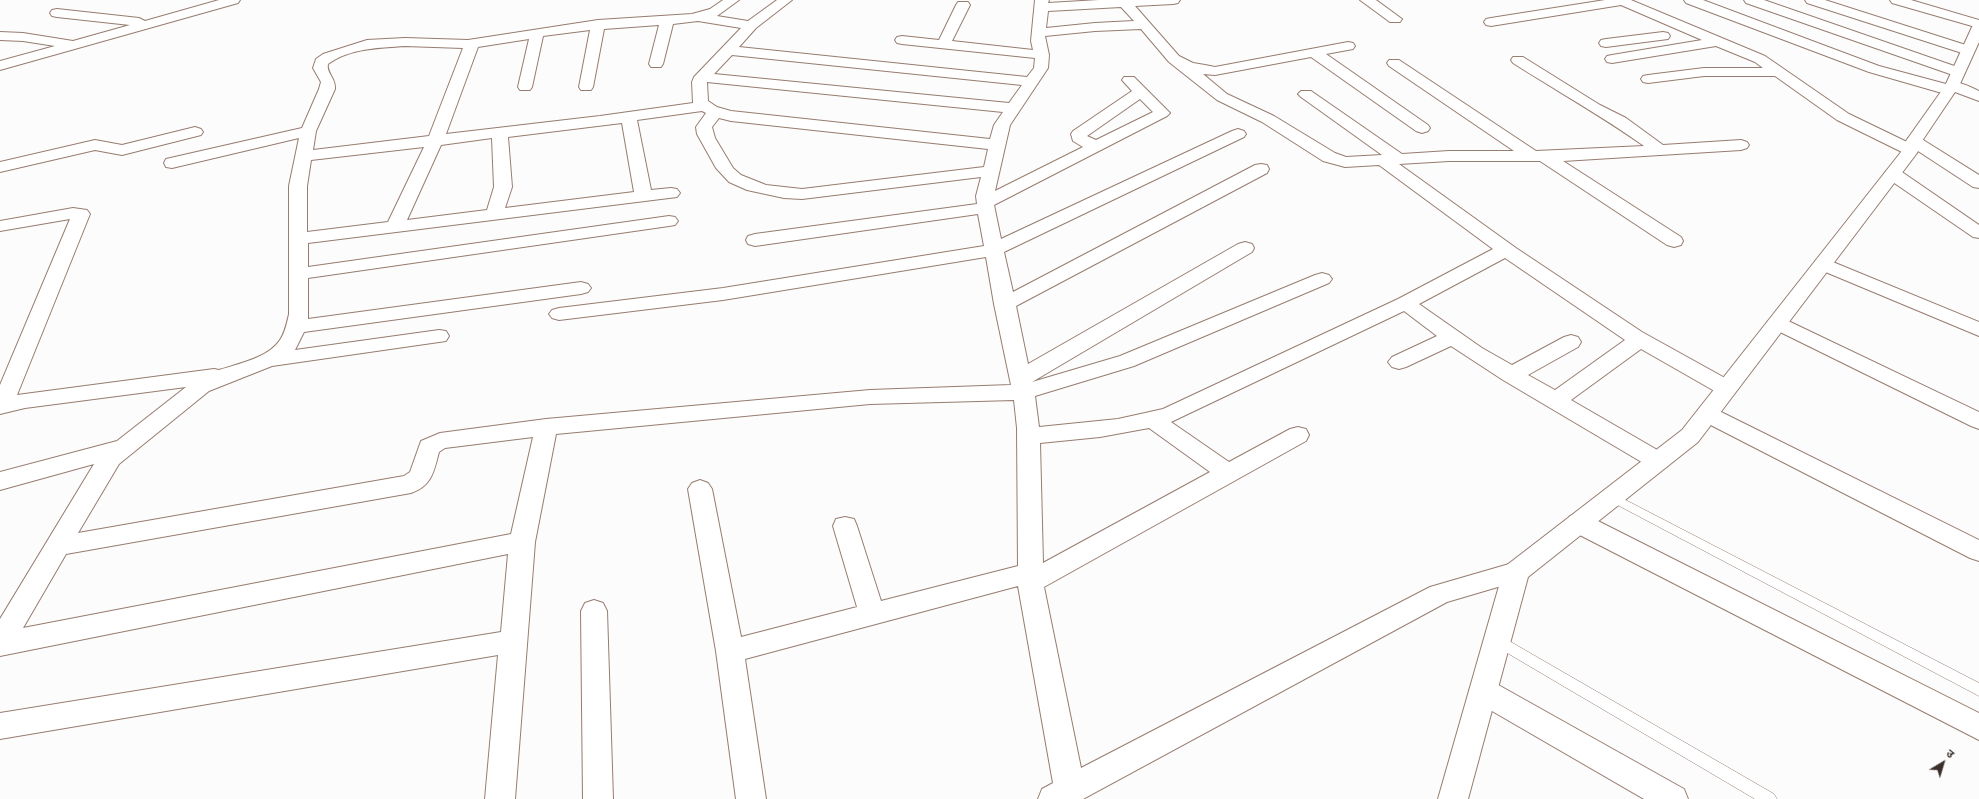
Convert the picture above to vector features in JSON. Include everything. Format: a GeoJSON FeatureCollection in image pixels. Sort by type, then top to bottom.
{"type":"FeatureCollection","features":[{"type":"Feature","properties":{"kind":"street"},"geometry":{"type":"LineString","coordinates":[[0,66],[233,0]]}},
{"type":"Feature","properties":{"kind":"street"},"geometry":{"type":"LineString","coordinates":[[267,360],[284,349],[294,334],[299,314],[298,186],[308,131],[327,89],[328,82],[326,76],[320,68],[321,62],[328,57],[348,49],[380,43],[472,44],[598,24],[699,17],[714,12],[732,0]]}},
{"type":"Feature","properties":{"kind":"street"},"geometry":{"type":"LineString","coordinates":[[785,0],[751,25],[729,50],[701,77],[699,82],[701,102],[710,109],[731,116],[998,145]]}},
{"type":"Feature","properties":{"kind":"street"},"geometry":{"type":"LineString","coordinates":[[1173,0],[1125,3],[1041,4],[1038,41],[1042,55],[1041,68],[1002,125],[986,196],[986,206],[993,250],[1022,385],[1028,436],[1033,608],[1062,794],[1439,594],[1516,572],[1690,436],[1892,174],[1953,83],[1975,39]]}},
{"type":"Feature","properties":{"kind":"street"},"geometry":{"type":"LineString","coordinates":[[1367,0],[1395,19]]}},
{"type":"Feature","properties":{"kind":"street"},"geometry":{"type":"LineString","coordinates":[[1691,0],[1874,69],[1953,83]]}},
{"type":"Feature","properties":{"kind":"street"},"geometry":{"type":"LineString","coordinates":[[1751,0],[1953,83],[1979,96]]}},
{"type":"Feature","properties":{"kind":"street"},"geometry":{"type":"LineString","coordinates":[[1812,0],[1975,39]]}},
{"type":"Feature","properties":{"kind":"street"},"geometry":{"type":"LineString","coordinates":[[1897,0],[1975,39]]}},
{"type":"Feature","properties":{"kind":"street"},"geometry":{"type":"LineString","coordinates":[[1491,22],[1621,1],[1756,56],[1843,117],[1912,146],[1979,183]]}},
{"type":"Feature","properties":{"kind":"street"},"geometry":{"type":"LineString","coordinates":[[1125,3],[1174,59],[1222,97],[1268,120],[1329,157],[1345,162],[1449,156],[1538,156],[1740,145]]}},
{"type":"Feature","properties":{"kind":"street"},"geometry":{"type":"LineString","coordinates":[[944,44],[964,5]]}},
{"type":"Feature","properties":{"kind":"street"},"geometry":{"type":"LineString","coordinates":[[57,13],[150,24]]}},
{"type":"Feature","properties":{"kind":"street"},"geometry":{"type":"LineString","coordinates":[[699,17],[751,25]]}},
{"type":"Feature","properties":{"kind":"street"},"geometry":{"type":"LineString","coordinates":[[656,64],[667,20]]}},
{"type":"Feature","properties":{"kind":"street"},"geometry":{"type":"LineString","coordinates":[[586,87],[598,24]]}},
{"type":"Feature","properties":{"kind":"street"},"geometry":{"type":"LineString","coordinates":[[1039,33],[1095,27],[1145,25]]}},
{"type":"Feature","properties":{"kind":"street"},"geometry":{"type":"LineString","coordinates":[[1606,43],[1694,32]]}},
{"type":"Feature","properties":{"kind":"street"},"geometry":{"type":"LineString","coordinates":[[525,87],[537,33]]}},
{"type":"Feature","properties":{"kind":"street"},"geometry":{"type":"LineString","coordinates":[[0,36],[23,37],[75,45]]}},
{"type":"Feature","properties":{"kind":"street"},"geometry":{"type":"LineString","coordinates":[[902,40],[1042,55]]}},
{"type":"Feature","properties":{"kind":"street"},"geometry":{"type":"LineString","coordinates":[[1612,59],[1718,41]]}},
{"type":"Feature","properties":{"kind":"street"},"geometry":{"type":"LineString","coordinates":[[396,227],[436,140],[472,44]]}},
{"type":"Feature","properties":{"kind":"street"},"geometry":{"type":"LineString","coordinates":[[1182,64],[1215,70],[1348,46]]}},
{"type":"Feature","properties":{"kind":"street"},"geometry":{"type":"LineString","coordinates":[[729,50],[1032,82]]}},
{"type":"Feature","properties":{"kind":"street"},"geometry":{"type":"LineString","coordinates":[[1313,52],[1422,128]]}},
{"type":"Feature","properties":{"kind":"street"},"geometry":{"type":"LineString","coordinates":[[1518,60],[1595,108],[1620,121],[1660,150]]}},
{"type":"Feature","properties":{"kind":"street"},"geometry":{"type":"LineString","coordinates":[[1394,63],[1538,156],[1674,241]]}},
{"type":"Feature","properties":{"kind":"street"},"geometry":{"type":"LineString","coordinates":[[1648,79],[1704,72],[1779,72]]}},
{"type":"Feature","properties":{"kind":"street"},"geometry":{"type":"LineString","coordinates":[[701,77],[1013,108]]}},
{"type":"Feature","properties":{"kind":"street"},"geometry":{"type":"LineString","coordinates":[[756,240],[986,206],[1162,114],[1160,110],[1129,80]]}},
{"type":"Feature","properties":{"kind":"street"},"geometry":{"type":"LineString","coordinates":[[1096,148],[1079,138],[1079,134],[1141,92]]}},
{"type":"Feature","properties":{"kind":"street"},"geometry":{"type":"LineString","coordinates":[[1306,94],[1506,250],[1639,340],[1726,388]]}},
{"type":"Feature","properties":{"kind":"street"},"geometry":{"type":"LineString","coordinates":[[303,156],[629,117],[710,109]]}},
{"type":"Feature","properties":{"kind":"street"},"geometry":{"type":"LineString","coordinates":[[710,109],[704,125],[704,133],[729,173],[741,181],[776,193],[802,194],[991,171]]}},
{"type":"Feature","properties":{"kind":"street"},"geometry":{"type":"LineString","coordinates":[[629,117],[643,196]]}},
{"type":"Feature","properties":{"kind":"street"},"geometry":{"type":"LineString","coordinates":[[172,162],[308,131]]}},
{"type":"Feature","properties":{"kind":"street"},"geometry":{"type":"LineString","coordinates":[[0,167],[95,145],[103,144],[111,149],[122,150],[195,132]]}},
{"type":"Feature","properties":{"kind":"street"},"geometry":{"type":"LineString","coordinates":[[494,215],[503,187],[500,132]]}},
{"type":"Feature","properties":{"kind":"street"},"geometry":{"type":"LineString","coordinates":[[558,314],[723,294],[993,250],[1238,134]]}},
{"type":"Feature","properties":{"kind":"street"},"geometry":{"type":"LineString","coordinates":[[1004,304],[1261,169]]}},
{"type":"Feature","properties":{"kind":"street"},"geometry":{"type":"LineString","coordinates":[[1892,174],[1979,233]]}},
{"type":"Feature","properties":{"kind":"street"},"geometry":{"type":"LineString","coordinates":[[298,239],[672,193]]}},
{"type":"Feature","properties":{"kind":"street"},"geometry":{"type":"LineString","coordinates":[[0,226],[73,213],[81,214],[1,407]]}},
{"type":"Feature","properties":{"kind":"street"},"geometry":{"type":"LineString","coordinates":[[299,274],[669,221]]}},
{"type":"Feature","properties":{"kind":"street"},"geometry":{"type":"LineString","coordinates":[[1022,385],[1245,248]]}},
{"type":"Feature","properties":{"kind":"street"},"geometry":{"type":"LineString","coordinates":[[1028,436],[1126,426],[1153,420],[1178,410],[1405,303],[1506,250]]}},
{"type":"Feature","properties":{"kind":"street"},"geometry":{"type":"LineString","coordinates":[[1823,264],[1979,330]]}},
{"type":"Feature","properties":{"kind":"street"},"geometry":{"type":"LineString","coordinates":[[57,546],[406,485],[417,480],[421,476],[430,447],[440,441],[546,427],[870,397],[1022,385],[1127,361],[1322,279]]}},
{"type":"Feature","properties":{"kind":"street"},"geometry":{"type":"LineString","coordinates":[[295,327],[581,288]]}},
{"type":"Feature","properties":{"kind":"street"},"geometry":{"type":"LineString","coordinates":[[1405,303],[1474,353],[1658,461]]}},
{"type":"Feature","properties":{"kind":"street"},"geometry":{"type":"LineString","coordinates":[[1777,323],[1979,421]]}},
{"type":"Feature","properties":{"kind":"street"},"geometry":{"type":"LineString","coordinates":[[0,643],[104,467],[121,448],[201,386],[226,374],[267,360],[439,336]]}},
{"type":"Feature","properties":{"kind":"street"},"geometry":{"type":"LineString","coordinates":[[1399,362],[1452,337]]}},
{"type":"Feature","properties":{"kind":"street"},"geometry":{"type":"LineString","coordinates":[[1555,401],[1639,340]]}},
{"type":"Feature","properties":{"kind":"street"},"geometry":{"type":"LineString","coordinates":[[1511,375],[1571,342]]}},
{"type":"Feature","properties":{"kind":"street"},"geometry":{"type":"LineString","coordinates":[[1,407],[26,401],[226,374]]}},
{"type":"Feature","properties":{"kind":"street"},"geometry":{"type":"LineString","coordinates":[[1707,414],[1979,551]]}},
{"type":"Feature","properties":{"kind":"street"},"geometry":{"type":"LineString","coordinates":[[1153,420],[1228,473]]}},
{"type":"Feature","properties":{"kind":"street"},"geometry":{"type":"LineString","coordinates":[[500,799],[522,542],[546,427]]}},
{"type":"Feature","properties":{"kind":"street"},"geometry":{"type":"LineString","coordinates":[[730,651],[872,614],[1031,578],[1298,435]]}},
{"type":"Feature","properties":{"kind":"street"},"geometry":{"type":"LineString","coordinates":[[0,481],[121,448]]}},
{"type":"Feature","properties":{"kind":"street"},"geometry":{"type":"LineString","coordinates":[[700,489],[730,651],[751,799]]}},
{"type":"Feature","properties":{"kind":"street"},"geometry":{"type":"LineString","coordinates":[[1579,523],[1979,727]]}},
{"type":"Feature","properties":{"kind":"street"},"geometry":{"type":"LineString","coordinates":[[845,526],[872,614]]}},
{"type":"Feature","properties":{"kind":"street"},"geometry":{"type":"LineString","coordinates":[[0,643],[522,542]]}},
{"type":"Feature","properties":{"kind":"street"},"geometry":{"type":"LineString","coordinates":[[1453,799],[1516,572]]}},
{"type":"Feature","properties":{"kind":"street"},"geometry":{"type":"LineString","coordinates":[[594,611],[598,799]]}},
{"type":"Feature","properties":{"kind":"street"},"geometry":{"type":"LineString","coordinates":[[0,726],[514,642]]}},
{"type":"Feature","properties":{"kind":"street"},"geometry":{"type":"LineString","coordinates":[[1483,691],[1673,799]]}},
{"type":"Feature","properties":{"kind":"lane"},"geometry":{"type":"LineString","coordinates":[[1612,497],[1979,690]]}},
{"type":"Feature","properties":{"kind":"lane"},"geometry":{"type":"LineString","coordinates":[[1497,640],[1769,799]]}}]}
